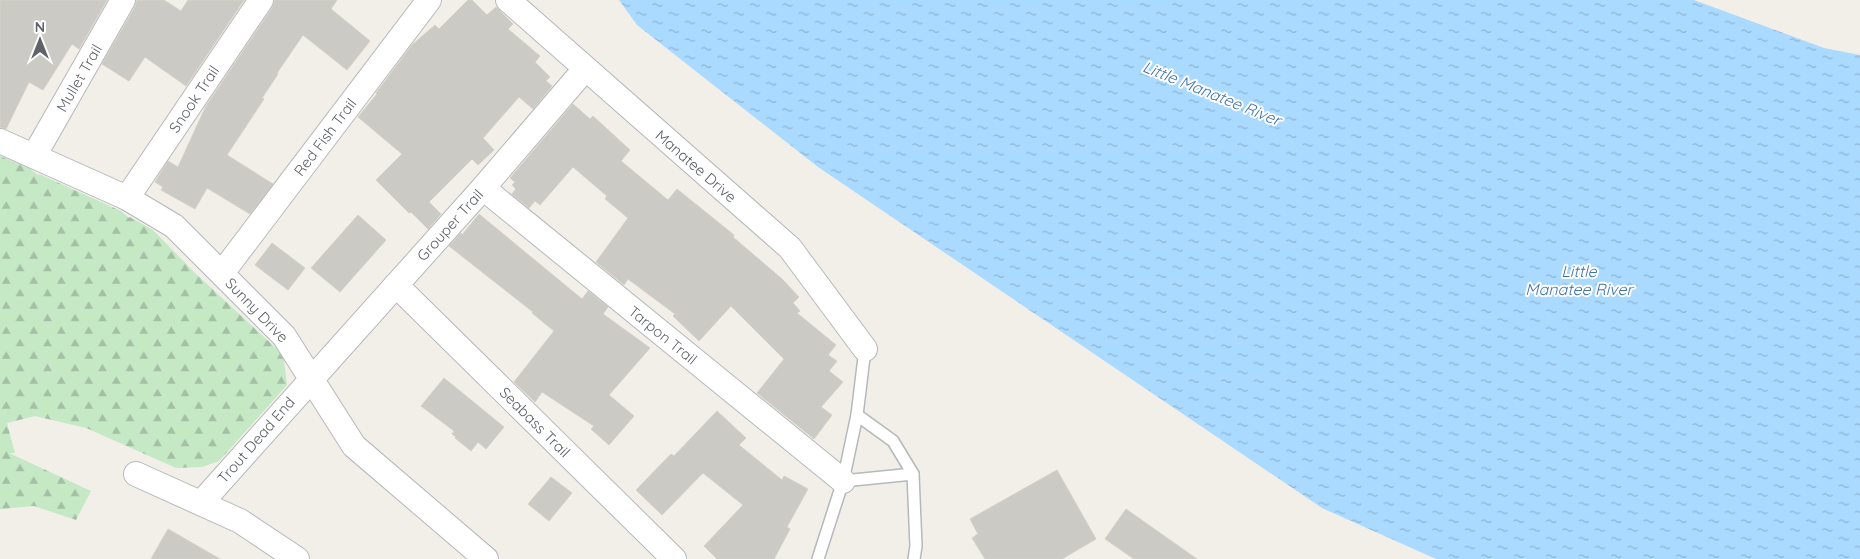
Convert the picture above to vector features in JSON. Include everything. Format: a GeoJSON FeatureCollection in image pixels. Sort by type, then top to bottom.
{"type":"FeatureCollection","features":[{"type":"Feature","properties":{"kind":"street","name":"Mullet Trail"},"geometry":{"type":"LineString","coordinates":[[34,156],[124,0]]}},
{"type":"Feature","properties":{"kind":"street","name":"Snook Trail"},"geometry":{"type":"LineString","coordinates":[[127,198],[260,0]]}},
{"type":"Feature","properties":{"kind":"street","name":"Red Fish Trail"},"geometry":{"type":"LineString","coordinates":[[222,273],[429,0]]}},
{"type":"Feature","properties":{"kind":"street","name":"Manatee Drive"},"geometry":{"type":"LineString","coordinates":[[508,0],[584,69],[790,248],[865,349]]}},
{"type":"Feature","properties":{"kind":"street","name":"Grouper Trail"},"geometry":{"type":"LineString","coordinates":[[311,378],[483,188],[584,69]]}},
{"type":"Feature","properties":{"kind":"street","name":"Sunny Drive"},"geometry":{"type":"LineString","coordinates":[[0,141],[127,198],[174,226],[284,336],[354,446],[486,559]]}},
{"type":"Feature","properties":{"kind":"street","name":"Tarpon Trail"},"geometry":{"type":"LineString","coordinates":[[483,188],[843,481]]}},
{"type":"Feature","properties":{"kind":"street","name":"Seabass Trail"},"geometry":{"type":"LineString","coordinates":[[396,284],[674,559]]}},
{"type":"Feature","properties":{"kind":"street","name":"Trout Dead End"},"geometry":{"type":"LineString","coordinates":[[201,503],[311,378]]}},
{"type":"Feature","properties":{"kind":"street"},"geometry":{"type":"LineString","coordinates":[[136,474],[240,521],[298,559]]}},
{"type":"Feature","properties":{"kind":"lane"},"geometry":{"type":"LineString","coordinates":[[818,559],[843,481],[857,415],[865,349]]}},
{"type":"Feature","properties":{"kind":"lane"},"geometry":{"type":"LineString","coordinates":[[857,415],[893,441],[913,474],[916,546],[914,559]]}},
{"type":"Feature","properties":{"kind":"lane"},"geometry":{"type":"LineString","coordinates":[[843,481],[913,474]]}},
{"type":"Feature","properties":{"kind":"green space"},"geometry":{"type":"Polygon","coordinates":[[[0,156],[29,168],[38,175],[121,211],[129,218],[153,230],[193,271],[277,349],[284,360],[287,385],[219,461],[202,467],[176,468],[86,428],[35,416],[7,423],[15,453],[9,453],[91,491],[76,520],[34,506],[0,509],[0,156]]]}},
{"type":"Feature","properties":{"kind":"water","name":"Little Manatee River"},"geometry":{"type":"Polygon","coordinates":[[[619,0],[1694,0],[1824,48],[1860,55],[1860,559],[1436,559],[1322,508],[818,167],[637,25],[619,0]]]}},
{"type":"Feature","properties":{"kind":"building"},"geometry":{"type":"Polygon","coordinates":[[[0,0],[107,0],[79,49],[72,44],[43,90],[29,82],[6,129],[0,127],[0,0]]]}},
{"type":"Feature","properties":{"kind":"building"},"geometry":{"type":"Polygon","coordinates":[[[137,0],[164,0],[181,11],[188,0],[244,0],[186,86],[145,57],[129,81],[102,64],[135,7],[137,0]]]}},
{"type":"Feature","properties":{"kind":"building"},"geometry":{"type":"Polygon","coordinates":[[[275,0],[337,0],[331,9],[370,41],[347,70],[303,35],[277,73],[262,98],[264,99],[227,155],[273,184],[250,214],[207,188],[195,209],[161,190],[163,187],[155,182],[168,161],[178,167],[206,106],[272,8],[275,0]]]}},
{"type":"Feature","properties":{"kind":"building"},"geometry":{"type":"Polygon","coordinates":[[[468,0],[472,0],[487,15],[496,7],[513,24],[508,29],[540,56],[535,62],[550,77],[546,81],[552,86],[533,109],[519,97],[483,138],[494,150],[478,165],[472,159],[429,202],[441,214],[428,229],[376,180],[402,154],[358,117],[412,45],[435,25],[439,29],[468,0]]]}},
{"type":"Feature","properties":{"kind":"building"},"geometry":{"type":"Polygon","coordinates":[[[573,104],[590,119],[593,116],[630,150],[621,161],[668,200],[677,189],[734,235],[733,237],[782,279],[799,297],[793,303],[800,311],[797,313],[836,345],[828,355],[837,361],[829,371],[843,382],[821,407],[832,415],[814,439],[757,393],[784,359],[731,306],[699,341],[673,316],[675,314],[628,279],[624,285],[596,262],[628,218],[605,199],[607,196],[573,167],[540,205],[535,201],[529,208],[512,194],[516,189],[512,185],[515,182],[510,178],[573,104]]]}},
{"type":"Feature","properties":{"kind":"building"},"geometry":{"type":"Polygon","coordinates":[[[479,214],[582,299],[588,291],[608,307],[603,314],[650,348],[609,395],[634,416],[609,445],[591,429],[594,426],[542,392],[535,402],[514,382],[554,331],[533,312],[449,246],[461,233],[462,235],[479,214]]]}},
{"type":"Feature","properties":{"kind":"building"},"geometry":{"type":"Polygon","coordinates":[[[358,215],[386,240],[340,292],[311,268],[358,215]]]}},
{"type":"Feature","properties":{"kind":"building"},"geometry":{"type":"Polygon","coordinates":[[[272,243],[305,268],[288,290],[255,265],[272,243]]]}},
{"type":"Feature","properties":{"kind":"building"},"geometry":{"type":"Polygon","coordinates":[[[444,378],[504,427],[486,449],[478,442],[471,451],[455,438],[452,434],[454,431],[421,406],[444,378]]]}},
{"type":"Feature","properties":{"kind":"building"},"geometry":{"type":"Polygon","coordinates":[[[717,411],[746,438],[739,445],[782,480],[784,476],[808,489],[787,527],[790,529],[774,559],[717,559],[704,546],[743,505],[703,473],[662,515],[636,490],[671,454],[674,456],[717,411]]]}},
{"type":"Feature","properties":{"kind":"building"},"geometry":{"type":"Polygon","coordinates":[[[1057,470],[1096,539],[1062,559],[985,559],[972,538],[978,534],[970,519],[1057,470]]]}},
{"type":"Feature","properties":{"kind":"building"},"geometry":{"type":"Polygon","coordinates":[[[551,477],[572,493],[549,521],[528,504],[551,477]]]}},
{"type":"Feature","properties":{"kind":"building"},"geometry":{"type":"Polygon","coordinates":[[[1126,509],[1197,559],[1134,559],[1105,539],[1126,509]]]}},
{"type":"Feature","properties":{"kind":"building"},"geometry":{"type":"Polygon","coordinates":[[[168,529],[220,559],[151,559],[168,529]]]}}]}
